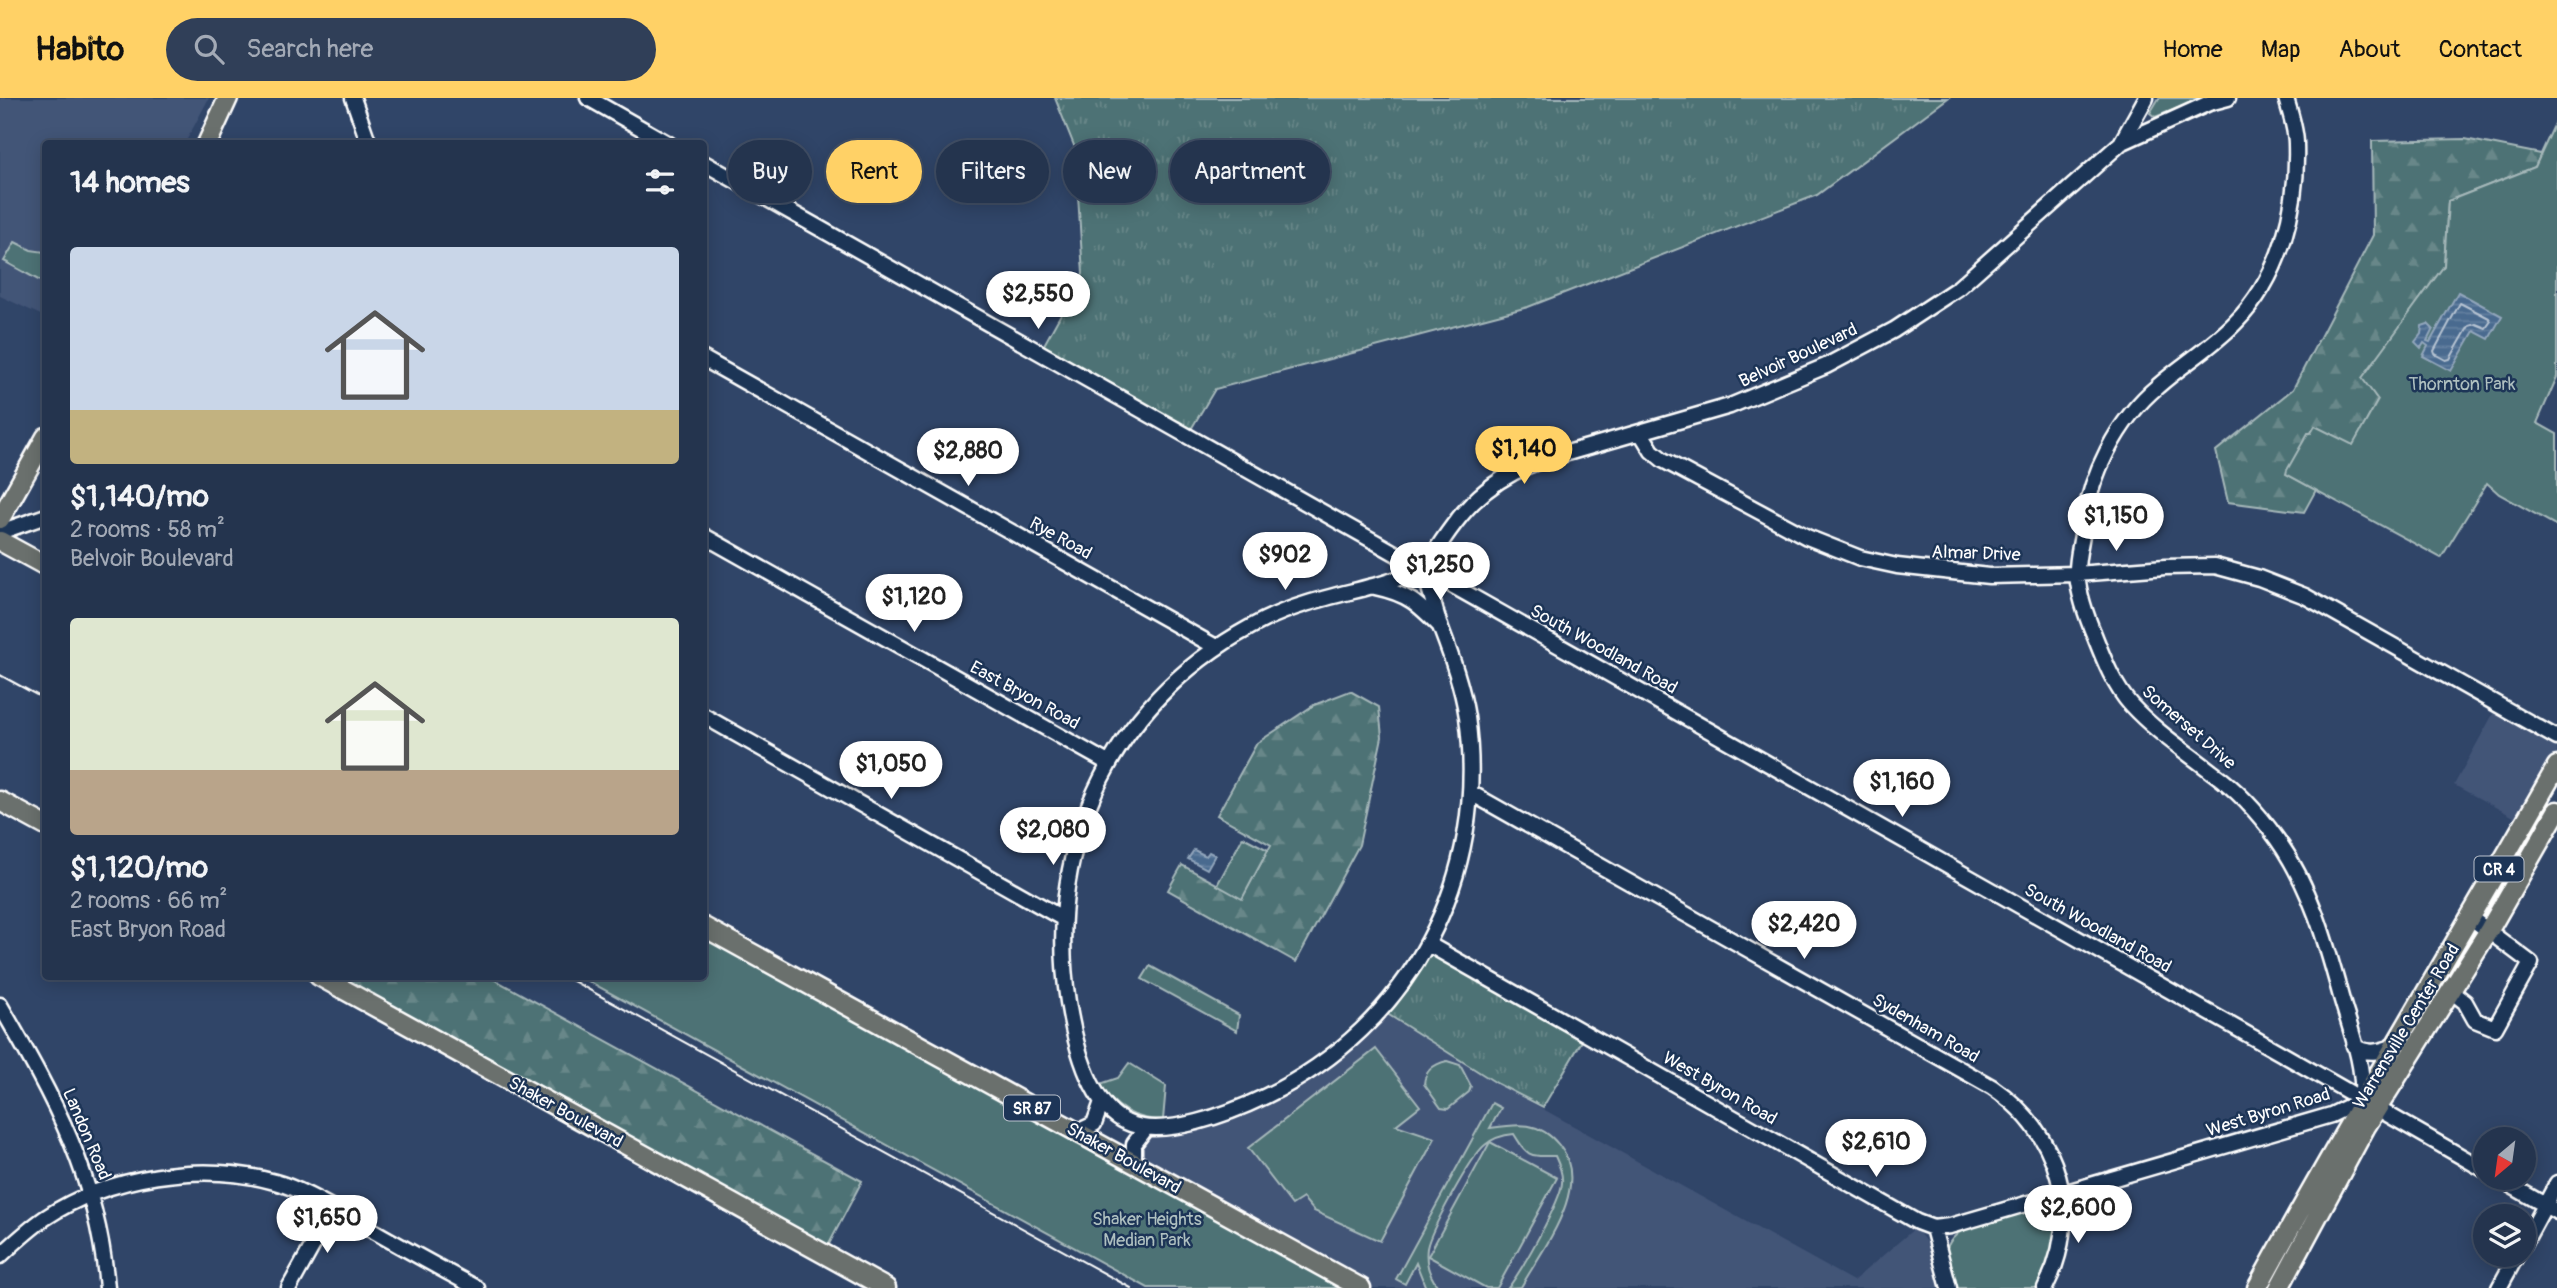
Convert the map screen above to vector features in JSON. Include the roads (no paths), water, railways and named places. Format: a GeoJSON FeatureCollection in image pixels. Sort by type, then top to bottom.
{"type":"FeatureCollection","features":[{"type":"Feature","properties":{"kind":"main road"},"geometry":{"type":"LineString","coordinates":[[209,140],[228,98]]}},
{"type":"Feature","properties":{"kind":"main road"},"geometry":{"type":"LineString","coordinates":[[0,519],[42,444]]}},
{"type":"Feature","properties":{"kind":"main road"},"geometry":{"type":"LineString","coordinates":[[0,541],[42,564]]}},
{"type":"Feature","properties":{"kind":"main road","name":"Warrensville Center Road"},"geometry":{"type":"LineString","coordinates":[[2279,1288],[2370,1104],[2393,1047],[2471,918],[2557,766]]}},
{"type":"Feature","properties":{"kind":"main road"},"geometry":{"type":"LineString","coordinates":[[0,801],[42,824]]}},
{"type":"Feature","properties":{"kind":"main road","name":"Warrensville Center Road"},"geometry":{"type":"LineString","coordinates":[[2257,1288],[2370,1104],[2451,991],[2557,811]]}},
{"type":"Feature","properties":{"kind":"main road","name":"Shaker Boulevard"},"geometry":{"type":"LineString","coordinates":[[707,929],[1361,1288]]}},
{"type":"Feature","properties":{"kind":"main road","name":"Shaker Boulevard"},"geometry":{"type":"LineString","coordinates":[[326,980],[886,1288]]}},
{"type":"Feature","properties":{"kind":"street"},"geometry":{"type":"LineString","coordinates":[[353,98],[368,140]]}},
{"type":"Feature","properties":{"kind":"street"},"geometry":{"type":"LineString","coordinates":[[588,98],[662,140]]}},
{"type":"Feature","properties":{"kind":"street","name":"Belvoir Boulevard"},"geometry":{"type":"LineString","coordinates":[[1424,570],[1456,519],[1501,479],[1543,460],[1730,406],[1826,366],[1894,330],[1958,288],[2122,143],[2146,98]]}},
{"type":"Feature","properties":{"kind":"street"},"geometry":{"type":"LineString","coordinates":[[2122,143],[2209,103],[2228,98]]}},
{"type":"Feature","properties":{"kind":"street","name":"Somerset Drive"},"geometry":{"type":"LineString","coordinates":[[2286,98],[2296,141],[2294,190],[2288,229],[2276,260],[2255,299],[2236,322],[2201,354],[2157,386],[2128,416],[2098,470],[2085,507],[2077,574],[2093,632],[2106,664],[2128,702],[2180,749],[2215,773],[2247,804],[2277,838],[2298,873],[2316,914],[2370,1104]]}},
{"type":"Feature","properties":{"kind":"street","name":"South Woodland Road"},"geometry":{"type":"LineString","coordinates":[[707,165],[2473,1163]]}},
{"type":"Feature","properties":{"kind":"street","name":"Rye Road"},"geometry":{"type":"LineString","coordinates":[[707,361],[1216,647]]}},
{"type":"Feature","properties":{"kind":"street","name":"Almar Drive"},"geometry":{"type":"LineString","coordinates":[[1640,433],[1652,451],[1664,460],[1807,537],[1860,558],[1948,573],[1989,576],[2215,566],[2259,578],[2305,596],[2557,738]]}},
{"type":"Feature","properties":{"kind":"street"},"geometry":{"type":"LineString","coordinates":[[0,532],[42,517]]}},
{"type":"Feature","properties":{"kind":"street","name":"East Bryon Road"},"geometry":{"type":"LineString","coordinates":[[707,538],[1108,763]]}},
{"type":"Feature","properties":{"kind":"street"},"geometry":{"type":"LineString","coordinates":[[1424,570],[1462,690],[1470,742],[1471,793],[1459,866],[1428,944],[1405,980],[1352,1040],[1319,1066],[1284,1087],[1246,1106],[1188,1124],[1146,1128],[1120,1119],[1102,1102],[1083,1061],[1070,1016],[1062,957],[1062,918],[1076,842],[1092,796],[1108,763],[1160,695],[1216,647],[1261,621],[1304,603],[1372,587],[1424,570]]}},
{"type":"Feature","properties":{"kind":"street"},"geometry":{"type":"LineString","coordinates":[[1372,587],[1392,591],[1415,601],[1441,627]]}},
{"type":"Feature","properties":{"kind":"street"},"geometry":{"type":"LineString","coordinates":[[707,718],[1062,918]]}},
{"type":"Feature","properties":{"kind":"street","name":"Sydenham Road"},"geometry":{"type":"LineString","coordinates":[[1471,793],[2006,1097],[2026,1115],[2042,1137],[2054,1161],[2062,1193],[2060,1248],[2045,1288]]}},
{"type":"Feature","properties":{"kind":"street"},"geometry":{"type":"LineString","coordinates":[[2451,991],[2465,1002],[2475,1020],[2495,1028],[2531,963],[2471,918]]}},
{"type":"Feature","properties":{"kind":"street","name":"West Byron Road"},"geometry":{"type":"LineString","coordinates":[[1428,944],[1917,1222],[1933,1228],[1950,1226],[2370,1104]]}},
{"type":"Feature","properties":{"kind":"street","name":"Landon Road"},"geometry":{"type":"LineString","coordinates":[[0,1005],[67,1128],[92,1195],[104,1251],[107,1288]]}},
{"type":"Feature","properties":{"kind":"street"},"geometry":{"type":"LineString","coordinates":[[2354,1046],[2375,1053],[2393,1047]]}},
{"type":"Feature","properties":{"kind":"street"},"geometry":{"type":"LineString","coordinates":[[1077,1132],[1094,1124],[1102,1102]]}},
{"type":"Feature","properties":{"kind":"street"},"geometry":{"type":"LineString","coordinates":[[1134,1163],[1134,1144],[1146,1128]]}},
{"type":"Feature","properties":{"kind":"street"},"geometry":{"type":"LineString","coordinates":[[0,1256],[45,1218],[92,1195],[164,1174],[236,1175],[275,1182],[332,1209],[477,1288]]}},
{"type":"Feature","properties":{"kind":"street"},"geometry":{"type":"LineString","coordinates":[[2536,1228],[2551,1208],[2557,1183]]}},
{"type":"Feature","properties":{"kind":"street"},"geometry":{"type":"LineString","coordinates":[[2519,1190],[2551,1208]]}},
{"type":"Feature","properties":{"kind":"street"},"geometry":{"type":"LineString","coordinates":[[289,1288],[332,1209]]}},
{"type":"Feature","properties":{"kind":"street"},"geometry":{"type":"LineString","coordinates":[[1933,1228],[1950,1288]]}},
{"type":"Feature","properties":{"kind":"street"},"geometry":{"type":"LineString","coordinates":[[2499,1288],[2510,1267]]}},
{"type":"Feature","properties":{"kind":"water"},"geometry":{"type":"Polygon","coordinates":[[[2458,292],[2502,316],[2489,339],[2474,331],[2451,371],[2423,356],[2428,346],[2424,343],[2421,348],[2415,342],[2421,334],[2422,326],[2428,324],[2433,329],[2427,341],[2430,342],[2458,292]]]}},
{"type":"Feature","properties":{"kind":"water"},"geometry":{"type":"Polygon","coordinates":[[[1194,850],[1206,856],[1209,852],[1215,855],[1207,869],[1188,859],[1194,850]]]}},
{"type":"Feature","properties":{"kind":"tram line"},"geometry":{"type":"LineString","coordinates":[[0,675],[42,698]]}},
{"type":"Feature","properties":{"kind":"tram line"},"geometry":{"type":"LineString","coordinates":[[571,980],[1131,1288]]}},
{"type":"Feature","properties":{"kind":"park label","name":"Thornton Park"},"geometry":{"type":"Point","coordinates":[2462,384]}},
{"type":"Feature","properties":{"kind":"park label","name":"Shaker Heights Median Park"},"geometry":{"type":"Point","coordinates":[1147,1229]}}]}
